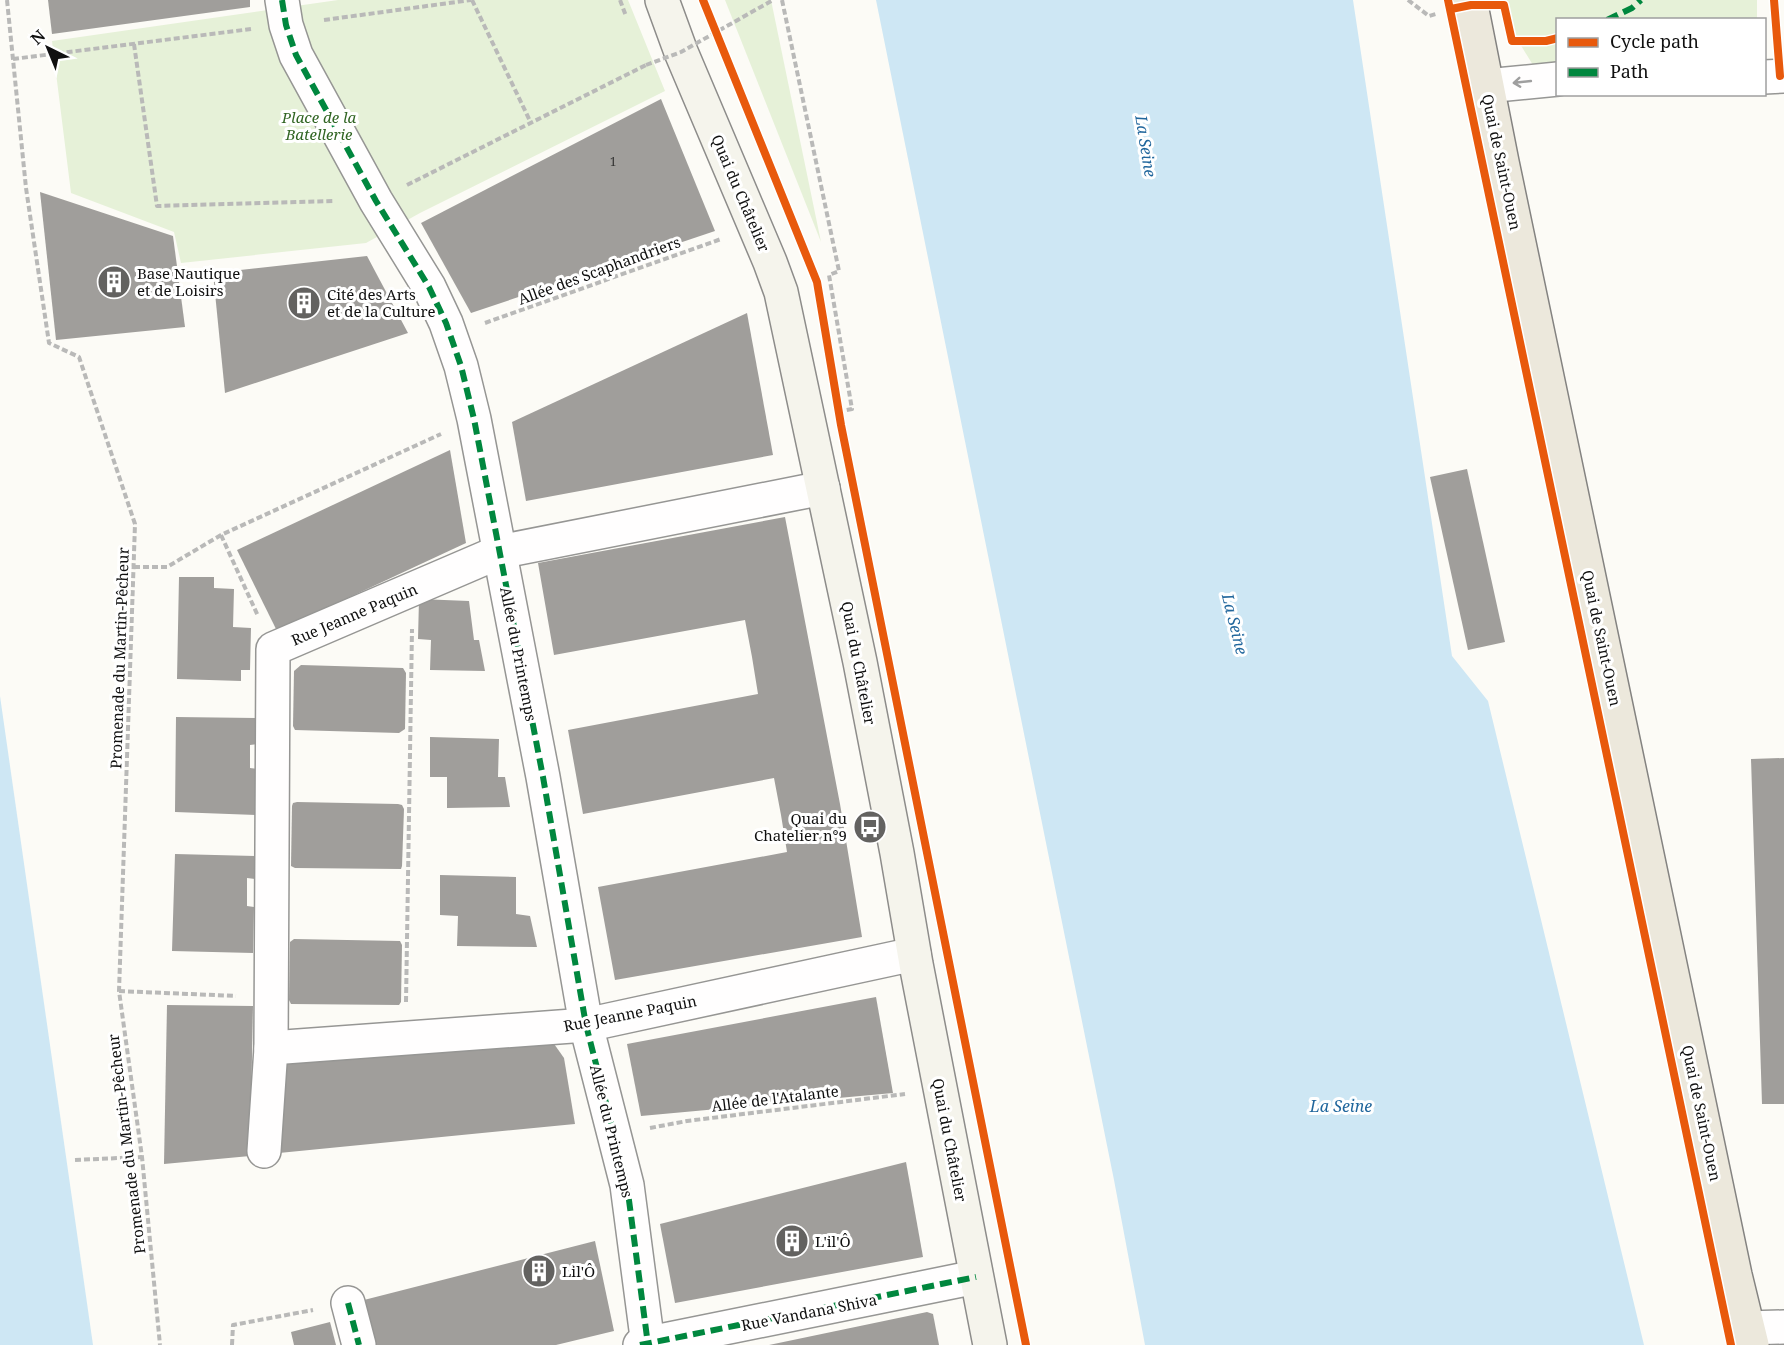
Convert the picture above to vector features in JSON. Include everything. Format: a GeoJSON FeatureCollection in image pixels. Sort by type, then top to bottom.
{"type":"FeatureCollection","features":[{"type":"Feature","properties":{"kind":"main road","name":"Quai de Saint-Ouen"},"geometry":{"type":"LineString","coordinates":[[1470,0],[1486,86],[1749,1337]]}},
{"type":"Feature","properties":{"kind":"street","name":"Allée du Printemps"},"geometry":{"type":"LineString","coordinates":[[282,0],[286,25],[296,55],[376,201],[429,287],[461,366],[474,419],[543,777],[586,1025],[627,1185],[646,1345]]}},
{"type":"Feature","properties":{"kind":"street","name":"Quai du Châtelier"},"geometry":{"type":"LineString","coordinates":[[662,0],[681,52],[781,292],[860,662],[990,1345]]}},
{"type":"Feature","properties":{"kind":"street"},"geometry":{"type":"LineString","coordinates":[[1766,77],[1784,76]]}},
{"type":"Feature","properties":{"kind":"street"},"geometry":{"type":"LineString","coordinates":[[1486,86],[1556,79]]}},
{"type":"Feature","properties":{"kind":"street","name":"Rue Jeanne Paquin"},"geometry":{"type":"LineString","coordinates":[[264,1151],[271,1048],[273,649],[499,552],[823,488]]}},
{"type":"Feature","properties":{"kind":"street","name":"Rue Jeanne Paquin"},"geometry":{"type":"LineString","coordinates":[[271,1048],[586,1025],[914,954]]}},
{"type":"Feature","properties":{"kind":"street","name":"Rue Vandana Shiva"},"geometry":{"type":"LineString","coordinates":[[646,1345],[976,1277]]}},
{"type":"Feature","properties":{"kind":"street"},"geometry":{"type":"LineString","coordinates":[[348,1303],[359,1345]]}},
{"type":"Feature","properties":{"kind":"street"},"geometry":{"type":"LineString","coordinates":[[1749,1337],[1784,1327]]}},
{"type":"Feature","properties":{"kind":"path"},"geometry":{"type":"LineString","coordinates":[[472,0],[531,123]]}},
{"type":"Feature","properties":{"kind":"path"},"geometry":{"type":"LineString","coordinates":[[646,65],[681,52],[773,0]]}},
{"type":"Feature","properties":{"kind":"path"},"geometry":{"type":"LineString","coordinates":[[782,0],[839,271],[829,275],[852,409],[839,415],[836,400]]}},
{"type":"Feature","properties":{"kind":"path"},"geometry":{"type":"LineString","coordinates":[[1408,0],[1429,16],[1440,12]]}},
{"type":"Feature","properties":{"kind":"path"},"geometry":{"type":"LineString","coordinates":[[712,23],[720,42]]}},
{"type":"Feature","properties":{"kind":"path"},"geometry":{"type":"LineString","coordinates":[[13,59],[134,44]]}},
{"type":"Feature","properties":{"kind":"path"},"geometry":{"type":"LineString","coordinates":[[134,567],[167,567],[221,535],[474,419]]}},
{"type":"Feature","properties":{"kind":"path"},"geometry":{"type":"LineString","coordinates":[[221,535],[273,649]]}},
{"type":"Feature","properties":{"kind":"path"},"geometry":{"type":"LineString","coordinates":[[405,1039],[412,589]]}},
{"type":"Feature","properties":{"kind":"path"},"geometry":{"type":"LineString","coordinates":[[119,991],[271,998]]}},
{"type":"Feature","properties":{"kind":"path"},"geometry":{"type":"LineString","coordinates":[[75,1160],[142,1157]]}},
{"type":"Feature","properties":{"kind":"path"},"geometry":{"type":"LineString","coordinates":[[232,1345],[233,1325],[348,1303]]}},
{"type":"Feature","properties":{"kind":"green space","name":"Place de la Batellerie"},"geometry":{"type":"Polygon","coordinates":[[[338,0],[628,0],[665,91],[420,213],[366,243],[181,263],[174,232],[71,193],[52,41],[338,0]]]}},
{"type":"Feature","properties":{"kind":"green space"},"geometry":{"type":"Polygon","coordinates":[[[725,0],[771,0],[821,242],[725,0]]]}},
{"type":"Feature","properties":{"kind":"green space"},"geometry":{"type":"Polygon","coordinates":[[[1493,0],[1757,0],[1757,18],[1556,18],[1556,64],[1533,65],[1493,0]]]}},
{"type":"Feature","properties":{"kind":"water","name":"La Seine"},"geometry":{"type":"Polygon","coordinates":[[[876,0],[1353,0],[1452,656],[1488,701],[1644,1345],[1145,1345],[1114,1180],[876,0]]]}},
{"type":"Feature","properties":{"kind":"water"},"geometry":{"type":"Polygon","coordinates":[[[0,696],[93,1345],[0,1345],[0,696]]]}},
{"type":"Feature","properties":{"kind":"building"},"geometry":{"type":"Polygon","coordinates":[[[48,0],[250,0],[250,7],[52,34],[48,0]]]}},
{"type":"Feature","properties":{"kind":"building"},"geometry":{"type":"Polygon","coordinates":[[[661,99],[715,231],[471,313],[421,223],[661,99]]]}},
{"type":"Feature","properties":{"kind":"building","name":"Base Nautique et de Loisirs"},"geometry":{"type":"Polygon","coordinates":[[[40,192],[173,236],[185,327],[56,340],[40,192]]]}},
{"type":"Feature","properties":{"kind":"building","name":"Cité des Arts et de la Culture"},"geometry":{"type":"Polygon","coordinates":[[[367,256],[408,333],[225,393],[213,273],[367,256]]]}},
{"type":"Feature","properties":{"kind":"building"},"geometry":{"type":"Polygon","coordinates":[[[747,313],[773,455],[526,501],[512,422],[747,313]]]}},
{"type":"Feature","properties":{"kind":"building"},"geometry":{"type":"Polygon","coordinates":[[[450,450],[466,543],[277,631],[237,550],[450,450]]]}},
{"type":"Feature","properties":{"kind":"building"},"geometry":{"type":"Polygon","coordinates":[[[1467,469],[1505,642],[1468,650],[1430,477],[1467,469]]]}},
{"type":"Feature","properties":{"kind":"building"},"geometry":{"type":"Polygon","coordinates":[[[785,517],[840,804],[862,937],[615,980],[598,887],[787,852],[781,815],[774,778],[583,814],[568,730],[758,694],[752,657],[745,620],[554,655],[538,563],[785,517]]]}},
{"type":"Feature","properties":{"kind":"building"},"geometry":{"type":"Polygon","coordinates":[[[179,577],[214,577],[214,588],[234,589],[233,627],[251,628],[250,670],[241,670],[241,681],[177,679],[179,577]]]}},
{"type":"Feature","properties":{"kind":"building"},"geometry":{"type":"Polygon","coordinates":[[[419,599],[469,601],[474,640],[479,640],[485,671],[430,670],[431,640],[418,639],[419,599]]]}},
{"type":"Feature","properties":{"kind":"building"},"geometry":{"type":"Polygon","coordinates":[[[301,665],[403,668],[406,673],[405,729],[399,733],[295,730],[293,726],[294,671],[301,665]]]}},
{"type":"Feature","properties":{"kind":"building"},"geometry":{"type":"Polygon","coordinates":[[[176,717],[257,718],[258,744],[250,745],[250,768],[257,769],[256,815],[175,812],[176,717]]]}},
{"type":"Feature","properties":{"kind":"building"},"geometry":{"type":"Polygon","coordinates":[[[430,737],[499,739],[498,777],[505,777],[510,807],[447,808],[447,777],[430,777],[430,737]]]}},
{"type":"Feature","properties":{"kind":"building"},"geometry":{"type":"Polygon","coordinates":[[[1784,758],[1784,1104],[1762,1104],[1751,759],[1784,758]]]}},
{"type":"Feature","properties":{"kind":"building"},"geometry":{"type":"Polygon","coordinates":[[[297,802],[402,805],[404,809],[401,869],[295,868],[291,866],[292,806],[297,802]]]}},
{"type":"Feature","properties":{"kind":"building"},"geometry":{"type":"Polygon","coordinates":[[[175,854],[255,856],[255,879],[247,878],[247,906],[254,907],[253,953],[172,951],[175,854]]]}},
{"type":"Feature","properties":{"kind":"building"},"geometry":{"type":"Polygon","coordinates":[[[440,875],[516,877],[516,914],[530,916],[537,947],[457,946],[458,916],[440,915],[440,875]]]}},
{"type":"Feature","properties":{"kind":"building"},"geometry":{"type":"Polygon","coordinates":[[[294,939],[400,941],[402,945],[401,1002],[399,1005],[291,1004],[289,1000],[290,942],[294,939]]]}},
{"type":"Feature","properties":{"kind":"building"},"geometry":{"type":"Polygon","coordinates":[[[876,997],[893,1093],[641,1116],[627,1044],[876,997]]]}},
{"type":"Feature","properties":{"kind":"building"},"geometry":{"type":"Polygon","coordinates":[[[167,1005],[253,1006],[250,1156],[164,1164],[167,1005]]]}},
{"type":"Feature","properties":{"kind":"building"},"geometry":{"type":"Polygon","coordinates":[[[552,1041],[564,1058],[575,1124],[279,1153],[280,1060],[552,1041]]]}},
{"type":"Feature","properties":{"kind":"building","name":"L'il'Ô"},"geometry":{"type":"Polygon","coordinates":[[[906,1162],[923,1257],[675,1303],[660,1224],[906,1162]]]}},
{"type":"Feature","properties":{"kind":"building","name":"Lil'Ô"},"geometry":{"type":"Polygon","coordinates":[[[595,1241],[614,1331],[556,1345],[371,1345],[360,1301],[595,1241]]]}},
{"type":"Feature","properties":{"kind":"building"},"geometry":{"type":"Polygon","coordinates":[[[927,1312],[933,1314],[939,1345],[769,1345],[927,1312]]]}},
{"type":"Feature","properties":{"kind":"building"},"geometry":{"type":"Polygon","coordinates":[[[330,1322],[336,1345],[294,1345],[291,1332],[330,1322]]]}},
{"type":"Feature","properties":{"kind":"marked path"},"geometry":{"type":"LineString","coordinates":[[282,0],[286,25],[296,55],[376,201],[429,287],[446,323],[461,366],[474,419],[543,777],[586,1025],[627,1185],[648,1345]]}},
{"type":"Feature","properties":{"kind":"marked path"},"geometry":{"type":"LineString","coordinates":[[1611,18],[1632,8],[1641,0]]}},
{"type":"Feature","properties":{"kind":"marked path"},"geometry":{"type":"LineString","coordinates":[[640,1345],[976,1277]]}},
{"type":"Feature","properties":{"kind":"marked path"},"geometry":{"type":"LineString","coordinates":[[348,1303],[359,1345]]}},
{"type":"Feature","properties":{"kind":"cycle path"},"geometry":{"type":"LineString","coordinates":[[703,0],[817,282],[841,425],[1026,1345]]}},
{"type":"Feature","properties":{"kind":"cycle path"},"geometry":{"type":"LineString","coordinates":[[1448,0],[1731,1345]]}},
{"type":"Feature","properties":{"kind":"cycle path"},"geometry":{"type":"LineString","coordinates":[[1774,0],[1780,76]]}},
{"type":"Feature","properties":{"kind":"cycle path"},"geometry":{"type":"LineString","coordinates":[[1451,9],[1471,5],[1504,5],[1512,41],[1546,41],[1556,38]]}},
{"type":"Feature","properties":{"kind":"place","name":"Base Nautique et de Loisirs"},"geometry":{"type":"Point","coordinates":[114,282]}},
{"type":"Feature","properties":{"kind":"place","name":"Cité des Arts et de la Culture"},"geometry":{"type":"Point","coordinates":[304,303]}},
{"type":"Feature","properties":{"kind":"place","name":"Quai du Chatelier n°9"},"geometry":{"type":"Point","coordinates":[870,827]}},
{"type":"Feature","properties":{"kind":"place","name":"L'il'Ô"},"geometry":{"type":"Point","coordinates":[792,1241]}},
{"type":"Feature","properties":{"kind":"place","name":"Lil'Ô"},"geometry":{"type":"Point","coordinates":[539,1271]}}]}
